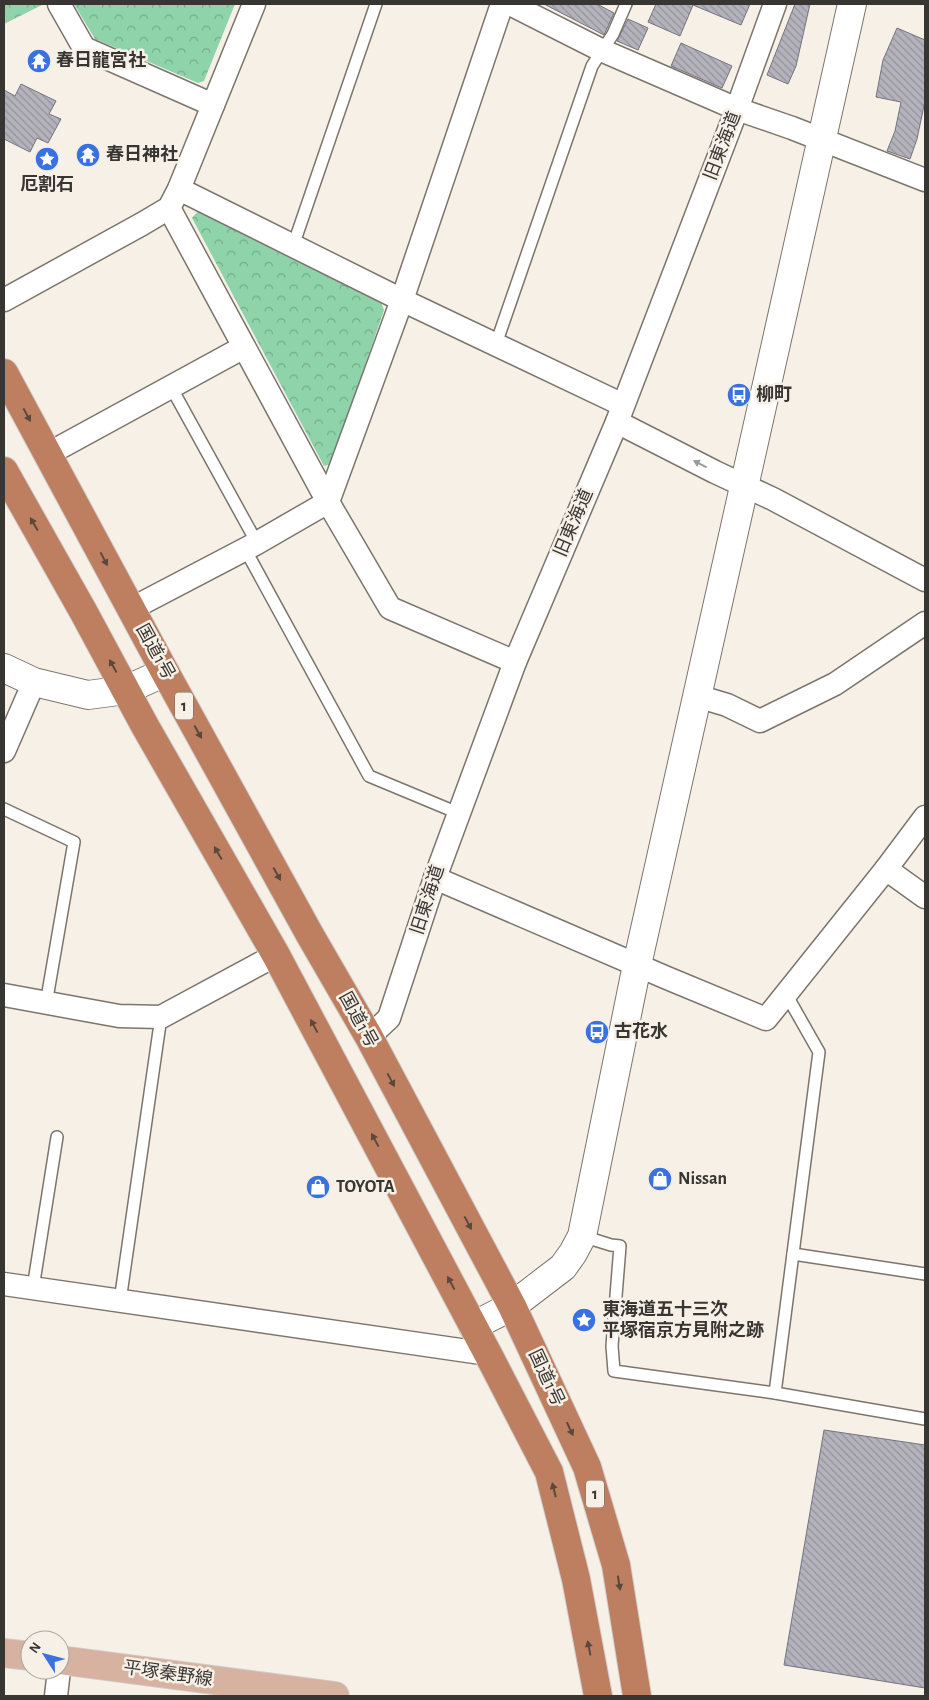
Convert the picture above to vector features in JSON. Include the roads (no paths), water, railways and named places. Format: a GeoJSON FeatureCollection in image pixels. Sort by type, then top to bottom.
{"type":"FeatureCollection","features":[{"type":"Feature","properties":{"kind":"highway","name":"国道1号"},"geometry":{"type":"LineString","coordinates":[[4,373],[165,672],[368,1037],[512,1306],[587,1467],[616,1565],[637,1696]]}},
{"type":"Feature","properties":{"kind":"highway"},"geometry":{"type":"LineString","coordinates":[[4,471],[276,955],[474,1326],[549,1472],[576,1579],[598,1696]]}},
{"type":"Feature","properties":{"kind":"main road"},"geometry":{"type":"LineString","coordinates":[[4,1653],[20,1655]]}},
{"type":"Feature","properties":{"kind":"main road","name":"平塚秦野線"},"geometry":{"type":"LineString","coordinates":[[70,1661],[335,1696]]}},
{"type":"Feature","properties":{"kind":"street"},"geometry":{"type":"LineString","coordinates":[[59,4],[84,48],[213,105]]}},
{"type":"Feature","properties":{"kind":"street"},"geometry":{"type":"LineString","coordinates":[[4,300],[142,224],[174,198],[254,4]]}},
{"type":"Feature","properties":{"kind":"street"},"geometry":{"type":"LineString","coordinates":[[131,609],[251,546],[328,502],[402,300],[502,4]]}},
{"type":"Feature","properties":{"kind":"street"},"geometry":{"type":"LineString","coordinates":[[510,4],[602,50],[737,109],[792,128],[925,180]]}},
{"type":"Feature","properties":{"kind":"street","name":"旧東海道"},"geometry":{"type":"LineString","coordinates":[[368,1037],[389,1018],[458,813],[515,662],[620,414],[776,4]]}},
{"type":"Feature","properties":{"kind":"street"},"geometry":{"type":"LineString","coordinates":[[474,1326],[512,1306],[563,1266],[582,1236],[637,965],[823,141],[852,4]]}},
{"type":"Feature","properties":{"kind":"street"},"geometry":{"type":"LineString","coordinates":[[174,198],[293,246],[496,344],[620,414],[714,472],[773,498],[925,580]]}},
{"type":"Feature","properties":{"kind":"street"},"geometry":{"type":"LineString","coordinates":[[174,198],[244,346],[328,502],[390,608],[515,662]]}},
{"type":"Feature","properties":{"kind":"street"},"geometry":{"type":"LineString","coordinates":[[48,454],[244,346]]}},
{"type":"Feature","properties":{"kind":"street"},"geometry":{"type":"LineString","coordinates":[[697,696],[727,705],[760,721],[835,684],[925,623]]}},
{"type":"Feature","properties":{"kind":"street"},"geometry":{"type":"LineString","coordinates":[[4,668],[34,682],[88,695],[126,690],[165,672]]}},
{"type":"Feature","properties":{"kind":"street"},"geometry":{"type":"LineString","coordinates":[[4,751],[34,682]]}},
{"type":"Feature","properties":{"kind":"street"},"geometry":{"type":"LineString","coordinates":[[435,878],[766,1019],[886,869],[925,817]]}},
{"type":"Feature","properties":{"kind":"street"},"geometry":{"type":"LineString","coordinates":[[886,869],[925,897]]}},
{"type":"Feature","properties":{"kind":"street"},"geometry":{"type":"LineString","coordinates":[[4,995],[119,1016],[161,1017],[276,955]]}},
{"type":"Feature","properties":{"kind":"street"},"geometry":{"type":"LineString","coordinates":[[4,1284],[488,1354]]}},
{"type":"Feature","properties":{"kind":"street"},"geometry":{"type":"LineString","coordinates":[[56,1696],[58,1680]]}},
{"type":"Feature","properties":{"kind":"lane"},"geometry":{"type":"LineString","coordinates":[[293,246],[376,4]]}},
{"type":"Feature","properties":{"kind":"lane"},"geometry":{"type":"LineString","coordinates":[[496,344],[592,66],[613,34],[626,4]]}},
{"type":"Feature","properties":{"kind":"lane"},"geometry":{"type":"LineString","coordinates":[[171,387],[369,776],[458,813]]}},
{"type":"Feature","properties":{"kind":"lane"},"geometry":{"type":"LineString","coordinates":[[4,810],[74,842],[46,1004]]}},
{"type":"Feature","properties":{"kind":"lane"},"geometry":{"type":"LineString","coordinates":[[775,1393],[819,1052],[786,994]]}},
{"type":"Feature","properties":{"kind":"lane"},"geometry":{"type":"LineString","coordinates":[[120,1301],[161,1017]]}},
{"type":"Feature","properties":{"kind":"lane"},"geometry":{"type":"LineString","coordinates":[[33,1288],[57,1137]]}},
{"type":"Feature","properties":{"kind":"lane"},"geometry":{"type":"LineString","coordinates":[[582,1236],[620,1246],[612,1346],[614,1371],[775,1393],[925,1419]]}},
{"type":"Feature","properties":{"kind":"lane"},"geometry":{"type":"LineString","coordinates":[[793,1254],[925,1274]]}},
{"type":"Feature","properties":{"kind":"place","name":"春日龍宮社"},"geometry":{"type":"Point","coordinates":[39,61]}},
{"type":"Feature","properties":{"kind":"place","name":"春日神社"},"geometry":{"type":"Point","coordinates":[88,155]}},
{"type":"Feature","properties":{"kind":"place","name":"厄割石"},"geometry":{"type":"Point","coordinates":[47,159]}},
{"type":"Feature","properties":{"kind":"place","name":"柳町"},"geometry":{"type":"Point","coordinates":[739,395]}},
{"type":"Feature","properties":{"kind":"place","name":"古花水"},"geometry":{"type":"Point","coordinates":[597,1032]}},
{"type":"Feature","properties":{"kind":"place","name":"Nissan"},"geometry":{"type":"Point","coordinates":[660,1179]}},
{"type":"Feature","properties":{"kind":"place","name":"TOYOTA"},"geometry":{"type":"Point","coordinates":[318,1187]}},
{"type":"Feature","properties":{"kind":"place","name":"東海道五十三次 平塚宿京方見附之跡"},"geometry":{"type":"Point","coordinates":[584,1320]}}]}
